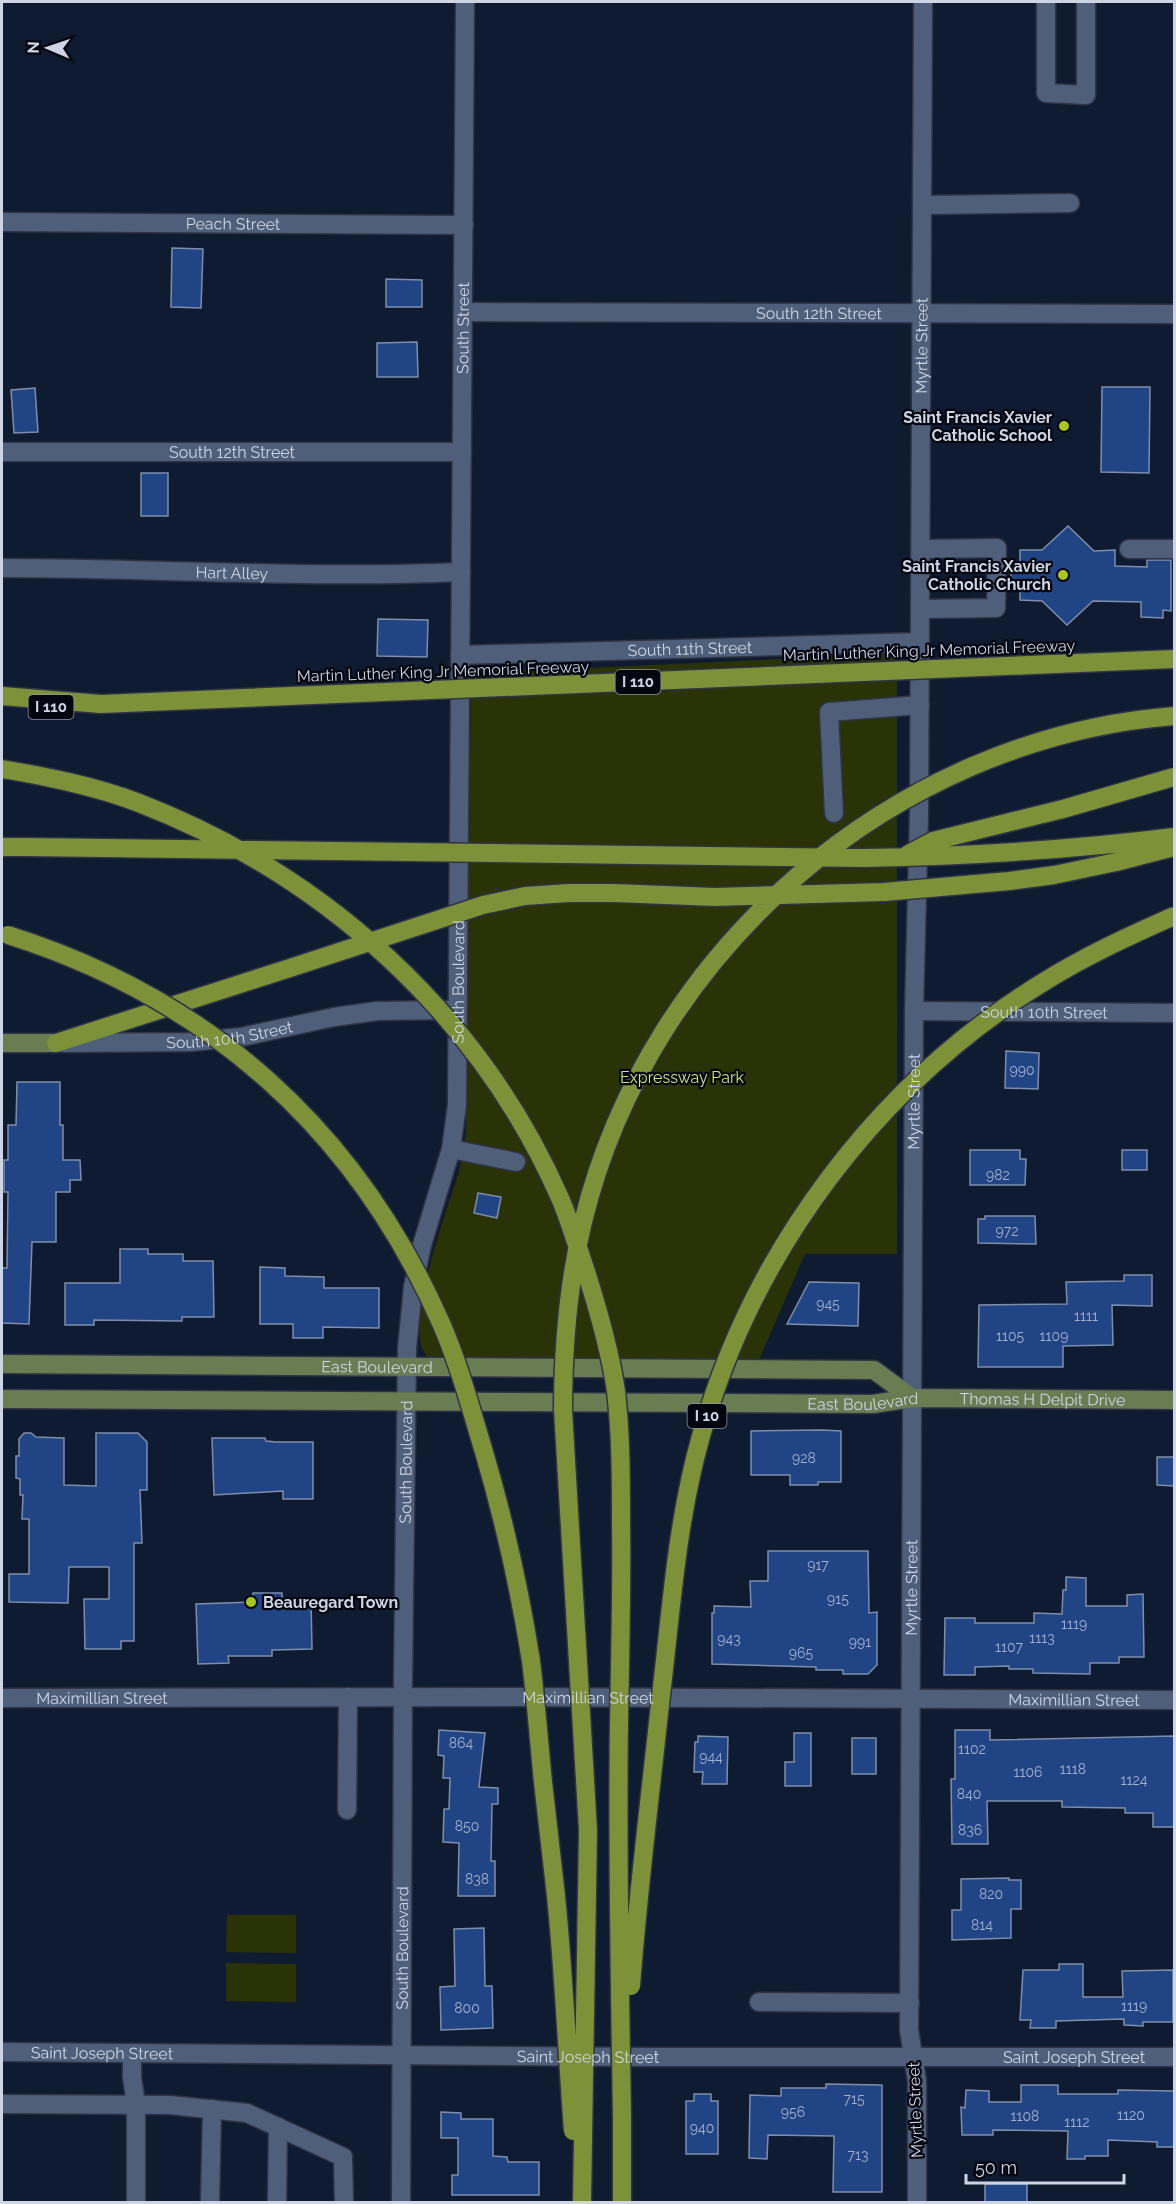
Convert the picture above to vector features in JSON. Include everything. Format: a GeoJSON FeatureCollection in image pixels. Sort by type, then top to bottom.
{"type":"FeatureCollection","features":[{"type":"Feature","properties":{"kind":"highway","name":"Martin Luther King Jr Memorial Freeway"},"geometry":{"type":"LineString","coordinates":[[2,709],[1174,659]]}},
{"type":"Feature","properties":{"kind":"highway"},"geometry":{"type":"LineString","coordinates":[[2,696],[101,704]]}},
{"type":"Feature","properties":{"kind":"highway"},"geometry":{"type":"LineString","coordinates":[[580,2202],[588,1830],[563,1410],[563,1373],[569,1298],[583,1221],[618,1119],[657,1042],[725,946],[779,891],[838,843],[902,801],[978,763],[1077,732],[1124,722],[1174,716]]}},
{"type":"Feature","properties":{"kind":"highway"},"geometry":{"type":"LineString","coordinates":[[2,769],[78,784],[136,802],[246,853],[335,911],[388,956],[419,988],[482,1065],[507,1101],[562,1203],[588,1278],[606,1344],[615,1387],[620,1430],[622,1575],[618,1788],[622,2117]]}},
{"type":"Feature","properties":{"kind":"highway"},"geometry":{"type":"LineString","coordinates":[[903,857],[933,841],[1174,777]]}},
{"type":"Feature","properties":{"kind":"highway"},"geometry":{"type":"LineString","coordinates":[[2,847],[708,857],[903,857],[1082,847],[1174,837]]}},
{"type":"Feature","properties":{"kind":"highway"},"geometry":{"type":"LineString","coordinates":[[56,1043],[483,905],[525,896],[569,892],[715,897],[884,892],[1054,875],[1116,862],[1174,846]]}},
{"type":"Feature","properties":{"kind":"highway","name":"I 10"},"geometry":{"type":"LineString","coordinates":[[622,2202],[622,2117],[643,1855],[683,1511],[712,1400],[740,1329],[775,1260],[816,1196],[864,1135],[910,1086],[976,1029],[1039,984],[1105,947],[1174,916]]}},
{"type":"Feature","properties":{"kind":"highway"},"geometry":{"type":"LineString","coordinates":[[5,934],[77,960],[146,993],[210,1034],[271,1082],[324,1136],[361,1181],[393,1229],[433,1306],[460,1375],[490,1474],[515,1576],[531,1661],[556,1900],[580,2202]]}},
{"type":"Feature","properties":{"kind":"main road","name":"South 10th Street"},"geometry":{"type":"LineString","coordinates":[[2,1043],[56,1043]]}},
{"type":"Feature","properties":{"kind":"main road","name":"East Boulevard"},"geometry":{"type":"LineString","coordinates":[[2,1365],[874,1370],[912,1398]]}},
{"type":"Feature","properties":{"kind":"main road","name":"East Boulevard"},"geometry":{"type":"LineString","coordinates":[[2,1399],[873,1404],[912,1398]]}},
{"type":"Feature","properties":{"kind":"main road","name":"Thomas H Delpit Drive"},"geometry":{"type":"LineString","coordinates":[[912,1398],[1174,1400]]}},
{"type":"Feature","properties":{"kind":"street","name":"South Street"},"geometry":{"type":"LineString","coordinates":[[460,656],[465,2]]}},
{"type":"Feature","properties":{"kind":"street","name":"Myrtle Street"},"geometry":{"type":"LineString","coordinates":[[917,2202],[917,2081],[909,2030],[914,1011],[920,813],[920,314],[923,2]]}},
{"type":"Feature","properties":{"kind":"street"},"geometry":{"type":"LineString","coordinates":[[1046,2],[1046,93],[1086,95],[1086,2]]}},
{"type":"Feature","properties":{"kind":"street"},"geometry":{"type":"LineString","coordinates":[[921,205],[1070,203]]}},
{"type":"Feature","properties":{"kind":"street","name":"Peach Street"},"geometry":{"type":"LineString","coordinates":[[2,222],[464,225]]}},
{"type":"Feature","properties":{"kind":"street","name":"South 12th Street"},"geometry":{"type":"LineString","coordinates":[[463,312],[1174,314]]}},
{"type":"Feature","properties":{"kind":"street","name":"South 12th Street"},"geometry":{"type":"LineString","coordinates":[[2,452],[462,452]]}},
{"type":"Feature","properties":{"kind":"street"},"geometry":{"type":"LineString","coordinates":[[920,609],[996,608],[997,548],[921,549]]}},
{"type":"Feature","properties":{"kind":"street"},"geometry":{"type":"LineString","coordinates":[[1129,549],[1174,549]]}},
{"type":"Feature","properties":{"kind":"street","name":"Hart Alley"},"geometry":{"type":"LineString","coordinates":[[2,568],[112,568],[361,575],[461,572]]}},
{"type":"Feature","properties":{"kind":"street","name":"South 11th Street"},"geometry":{"type":"LineString","coordinates":[[460,656],[920,642]]}},
{"type":"Feature","properties":{"kind":"street","name":"South Boulevard"},"geometry":{"type":"LineString","coordinates":[[401,2202],[405,1400],[413,1287],[422,1245],[451,1149],[457,1105],[460,656]]}},
{"type":"Feature","properties":{"kind":"street"},"geometry":{"type":"LineString","coordinates":[[834,813],[829,712],[920,705]]}},
{"type":"Feature","properties":{"kind":"street","name":"South 10th Street"},"geometry":{"type":"LineString","coordinates":[[56,1043],[191,1042],[241,1037],[334,1017],[377,1011],[458,1010]]}},
{"type":"Feature","properties":{"kind":"street","name":"South 10th Street"},"geometry":{"type":"LineString","coordinates":[[914,1011],[1174,1013]]}},
{"type":"Feature","properties":{"kind":"street"},"geometry":{"type":"LineString","coordinates":[[451,1149],[516,1162]]}},
{"type":"Feature","properties":{"kind":"street"},"geometry":{"type":"LineString","coordinates":[[346,1810],[348,1697]]}},
{"type":"Feature","properties":{"kind":"street","name":"Maximillian Street"},"geometry":{"type":"LineString","coordinates":[[2,1698],[1174,1700]]}},
{"type":"Feature","properties":{"kind":"street"},"geometry":{"type":"LineString","coordinates":[[759,2002],[910,2002]]}},
{"type":"Feature","properties":{"kind":"street","name":"Saint Joseph Street"},"geometry":{"type":"LineString","coordinates":[[2,2052],[1174,2057]]}},
{"type":"Feature","properties":{"kind":"street"},"geometry":{"type":"LineString","coordinates":[[132,2053],[132,2077],[136,2104],[136,2202]]}},
{"type":"Feature","properties":{"kind":"street"},"geometry":{"type":"LineString","coordinates":[[2,2104],[170,2105],[247,2113],[343,2157],[344,2202]]}},
{"type":"Feature","properties":{"kind":"street"},"geometry":{"type":"LineString","coordinates":[[210,2202],[212,2109]]}},
{"type":"Feature","properties":{"kind":"street"},"geometry":{"type":"LineString","coordinates":[[277,2202],[278,2127]]}},
{"type":"Feature","properties":{"kind":"green space","name":"Expressway Park"},"geometry":{"type":"Polygon","coordinates":[[[885,654],[895,657],[897,661],[897,1254],[805,1254],[759,1360],[433,1359],[422,1349],[419,1329],[422,1301],[438,1238],[460,1168],[466,1132],[471,672],[475,669],[545,670],[885,654]]]}},
{"type":"Feature","properties":{"kind":"green space"},"geometry":{"type":"Polygon","coordinates":[[[227,1915],[296,1915],[296,1953],[226,1952],[227,1915]]]}},
{"type":"Feature","properties":{"kind":"green space"},"geometry":{"type":"Polygon","coordinates":[[[226,1963],[296,1964],[296,2002],[226,2001],[226,1963]]]}},
{"type":"Feature","properties":{"kind":"building"},"geometry":{"type":"Polygon","coordinates":[[[172,248],[203,249],[201,308],[171,307],[172,248]]]}},
{"type":"Feature","properties":{"kind":"building"},"geometry":{"type":"Polygon","coordinates":[[[386,279],[422,280],[422,307],[386,307],[386,279]]]}},
{"type":"Feature","properties":{"kind":"building"},"geometry":{"type":"Polygon","coordinates":[[[417,342],[418,377],[377,377],[377,343],[417,342]]]}},
{"type":"Feature","properties":{"kind":"building"},"geometry":{"type":"Polygon","coordinates":[[[1102,387],[1150,387],[1149,473],[1101,472],[1102,387]]]}},
{"type":"Feature","properties":{"kind":"building"},"geometry":{"type":"Polygon","coordinates":[[[35,388],[38,432],[14,433],[11,390],[35,388]]]}},
{"type":"Feature","properties":{"kind":"building"},"geometry":{"type":"Polygon","coordinates":[[[141,473],[168,473],[168,516],[141,516],[141,473]]]}},
{"type":"Feature","properties":{"kind":"building","name":"Saint Francis Xavier Catholic Church"},"geometry":{"type":"Polygon","coordinates":[[[1068,526],[1094,551],[1115,550],[1115,566],[1147,567],[1147,560],[1171,560],[1171,611],[1163,610],[1163,618],[1141,617],[1141,602],[1093,601],[1067,625],[1042,601],[1020,600],[1020,588],[1011,588],[1011,563],[1020,563],[1020,550],[1042,550],[1068,526]]]}},
{"type":"Feature","properties":{"kind":"building"},"geometry":{"type":"Polygon","coordinates":[[[378,619],[428,620],[427,657],[377,656],[378,619]]]}},
{"type":"Feature","properties":{"kind":"building"},"geometry":{"type":"Polygon","coordinates":[[[1006,1051],[1039,1053],[1038,1089],[1005,1088],[1006,1051]]]}},
{"type":"Feature","properties":{"kind":"building"},"geometry":{"type":"Polygon","coordinates":[[[17,1082],[60,1082],[63,1160],[80,1160],[81,1180],[70,1180],[70,1192],[56,1192],[56,1242],[32,1242],[29,1324],[2,1323],[2,1268],[7,1268],[8,1192],[4,1192],[4,1160],[8,1160],[8,1125],[16,1125],[17,1082]]]}},
{"type":"Feature","properties":{"kind":"building"},"geometry":{"type":"Polygon","coordinates":[[[970,1150],[1020,1150],[1020,1159],[1026,1159],[1025,1185],[970,1185],[970,1150]]]}},
{"type":"Feature","properties":{"kind":"building"},"geometry":{"type":"Polygon","coordinates":[[[1122,1150],[1147,1150],[1147,1170],[1122,1170],[1122,1150]]]}},
{"type":"Feature","properties":{"kind":"building"},"geometry":{"type":"Polygon","coordinates":[[[478,1193],[501,1197],[497,1218],[474,1213],[478,1193]]]}},
{"type":"Feature","properties":{"kind":"building"},"geometry":{"type":"Polygon","coordinates":[[[985,1216],[1035,1216],[1036,1244],[978,1243],[978,1219],[985,1219],[985,1216]]]}},
{"type":"Feature","properties":{"kind":"building"},"geometry":{"type":"Polygon","coordinates":[[[120,1249],[148,1249],[148,1254],[183,1254],[183,1261],[213,1261],[214,1317],[182,1317],[182,1321],[94,1320],[94,1325],[65,1325],[65,1283],[120,1283],[120,1249]]]}},
{"type":"Feature","properties":{"kind":"building"},"geometry":{"type":"Polygon","coordinates":[[[260,1267],[285,1268],[285,1276],[324,1277],[324,1288],[379,1288],[379,1328],[323,1327],[323,1338],[293,1338],[293,1324],[260,1324],[260,1267]]]}},
{"type":"Feature","properties":{"kind":"building"},"geometry":{"type":"Polygon","coordinates":[[[1124,1275],[1152,1275],[1152,1306],[1112,1305],[1113,1345],[1063,1346],[1063,1367],[978,1367],[979,1305],[1067,1304],[1066,1282],[1124,1281],[1124,1275]]]}},
{"type":"Feature","properties":{"kind":"building"},"geometry":{"type":"Polygon","coordinates":[[[809,1282],[859,1283],[858,1326],[787,1324],[809,1282]]]}},
{"type":"Feature","properties":{"kind":"building"},"geometry":{"type":"Polygon","coordinates":[[[751,1431],[841,1431],[841,1482],[790,1485],[790,1475],[751,1475],[751,1431]]]}},
{"type":"Feature","properties":{"kind":"building"},"geometry":{"type":"Polygon","coordinates":[[[24,1433],[31,1433],[36,1437],[64,1438],[64,1485],[96,1486],[96,1433],[138,1433],[147,1442],[147,1490],[140,1490],[142,1543],[134,1543],[134,1641],[121,1641],[121,1649],[85,1649],[84,1599],[109,1599],[109,1567],[69,1567],[68,1603],[9,1602],[9,1574],[29,1574],[29,1519],[22,1519],[23,1495],[20,1495],[20,1479],[16,1478],[19,1439],[24,1433]]]}},
{"type":"Feature","properties":{"kind":"building"},"geometry":{"type":"Polygon","coordinates":[[[212,1438],[265,1438],[266,1441],[276,1442],[313,1442],[313,1499],[283,1499],[283,1491],[214,1495],[212,1438]]]}},
{"type":"Feature","properties":{"kind":"building"},"geometry":{"type":"Polygon","coordinates":[[[1157,1457],[1174,1457],[1174,1486],[1157,1485],[1157,1457]]]}},
{"type":"Feature","properties":{"kind":"building"},"geometry":{"type":"Polygon","coordinates":[[[768,1551],[868,1551],[869,1613],[877,1612],[877,1665],[868,1674],[843,1674],[843,1670],[816,1670],[816,1667],[712,1664],[714,1606],[751,1607],[750,1581],[768,1581],[768,1551]]]}},
{"type":"Feature","properties":{"kind":"building"},"geometry":{"type":"Polygon","coordinates":[[[1066,1577],[1086,1578],[1086,1606],[1127,1606],[1127,1595],[1143,1594],[1144,1657],[1119,1657],[1119,1663],[1090,1663],[1090,1674],[1033,1673],[1033,1669],[1009,1669],[1009,1666],[975,1667],[975,1675],[944,1675],[945,1618],[975,1618],[975,1623],[1034,1623],[1034,1613],[1062,1614],[1066,1577]]]}},
{"type":"Feature","properties":{"kind":"building"},"geometry":{"type":"Polygon","coordinates":[[[253,1593],[282,1593],[282,1600],[311,1599],[312,1649],[272,1650],[272,1656],[228,1656],[229,1663],[198,1664],[196,1604],[253,1602],[253,1593]]]}},
{"type":"Feature","properties":{"kind":"building"},"geometry":{"type":"Polygon","coordinates":[[[439,1730],[485,1733],[479,1787],[498,1788],[498,1804],[492,1804],[491,1861],[495,1861],[495,1896],[458,1896],[459,1843],[443,1842],[444,1809],[449,1809],[450,1778],[443,1778],[444,1756],[438,1755],[439,1730]]]}},
{"type":"Feature","properties":{"kind":"building"},"geometry":{"type":"Polygon","coordinates":[[[955,1730],[990,1730],[990,1740],[1174,1736],[1174,1827],[1153,1827],[1153,1813],[1125,1813],[1125,1808],[1062,1807],[1062,1801],[987,1801],[988,1844],[952,1844],[951,1779],[955,1779],[955,1730]]]}},
{"type":"Feature","properties":{"kind":"building"},"geometry":{"type":"Polygon","coordinates":[[[794,1733],[811,1733],[811,1786],[785,1786],[785,1762],[794,1762],[794,1733]]]}},
{"type":"Feature","properties":{"kind":"building"},"geometry":{"type":"Polygon","coordinates":[[[698,1736],[728,1737],[727,1784],[702,1784],[703,1772],[694,1772],[695,1742],[698,1742],[698,1736]]]}},
{"type":"Feature","properties":{"kind":"building"},"geometry":{"type":"Polygon","coordinates":[[[852,1738],[876,1738],[876,1774],[852,1774],[852,1738]]]}},
{"type":"Feature","properties":{"kind":"building"},"geometry":{"type":"Polygon","coordinates":[[[1009,1878],[1009,1880],[1021,1880],[1021,1909],[1011,1909],[1011,1938],[952,1940],[952,1910],[961,1910],[961,1879],[1009,1878]]]}},
{"type":"Feature","properties":{"kind":"building"},"geometry":{"type":"Polygon","coordinates":[[[484,1928],[485,1986],[492,1986],[493,2028],[441,2030],[440,1987],[455,1986],[454,1929],[484,1928]]]}},
{"type":"Feature","properties":{"kind":"building"},"geometry":{"type":"Polygon","coordinates":[[[1059,1964],[1083,1964],[1083,1997],[1123,1997],[1122,1971],[1173,1970],[1173,2022],[1143,2022],[1143,2026],[1124,2025],[1124,2019],[1056,2021],[1056,2028],[1030,2028],[1031,2020],[1020,2020],[1023,1970],[1059,1970],[1059,1964]]]}},
{"type":"Feature","properties":{"kind":"building"},"geometry":{"type":"Polygon","coordinates":[[[826,2084],[882,2085],[882,2192],[833,2192],[834,2136],[768,2135],[767,2159],[749,2158],[750,2095],[781,2096],[781,2088],[826,2088],[826,2084]]]}},
{"type":"Feature","properties":{"kind":"building"},"geometry":{"type":"Polygon","coordinates":[[[1021,2085],[1058,2085],[1058,2094],[1118,2094],[1118,2090],[1174,2091],[1174,2147],[1157,2147],[1157,2142],[1108,2140],[1108,2156],[1067,2159],[1068,2131],[993,2130],[993,2135],[962,2135],[961,2107],[965,2108],[966,2090],[989,2091],[989,2102],[1021,2102],[1021,2085]]]}},
{"type":"Feature","properties":{"kind":"building"},"geometry":{"type":"Polygon","coordinates":[[[694,2094],[711,2094],[711,2101],[718,2101],[718,2154],[686,2154],[686,2101],[694,2101],[694,2094]]]}},
{"type":"Feature","properties":{"kind":"building"},"geometry":{"type":"Polygon","coordinates":[[[441,2112],[461,2113],[461,2119],[493,2119],[493,2156],[507,2157],[508,2162],[539,2162],[539,2195],[452,2195],[452,2175],[458,2175],[458,2138],[441,2138],[441,2112]]]}},
{"type":"Feature","properties":{"kind":"building"},"geometry":{"type":"Polygon","coordinates":[[[985,2184],[1027,2184],[1027,2202],[985,2202],[985,2184]]]}},
{"type":"Feature","properties":{"kind":"place","name":"Saint Francis Xavier Catholic School"},"geometry":{"type":"Point","coordinates":[1064,426]}},
{"type":"Feature","properties":{"kind":"place","name":"Saint Francis Xavier Catholic Church"},"geometry":{"type":"Point","coordinates":[1063,575]}},
{"type":"Feature","properties":{"kind":"place","name":"Beauregard Town"},"geometry":{"type":"Point","coordinates":[251,1602]}}]}
